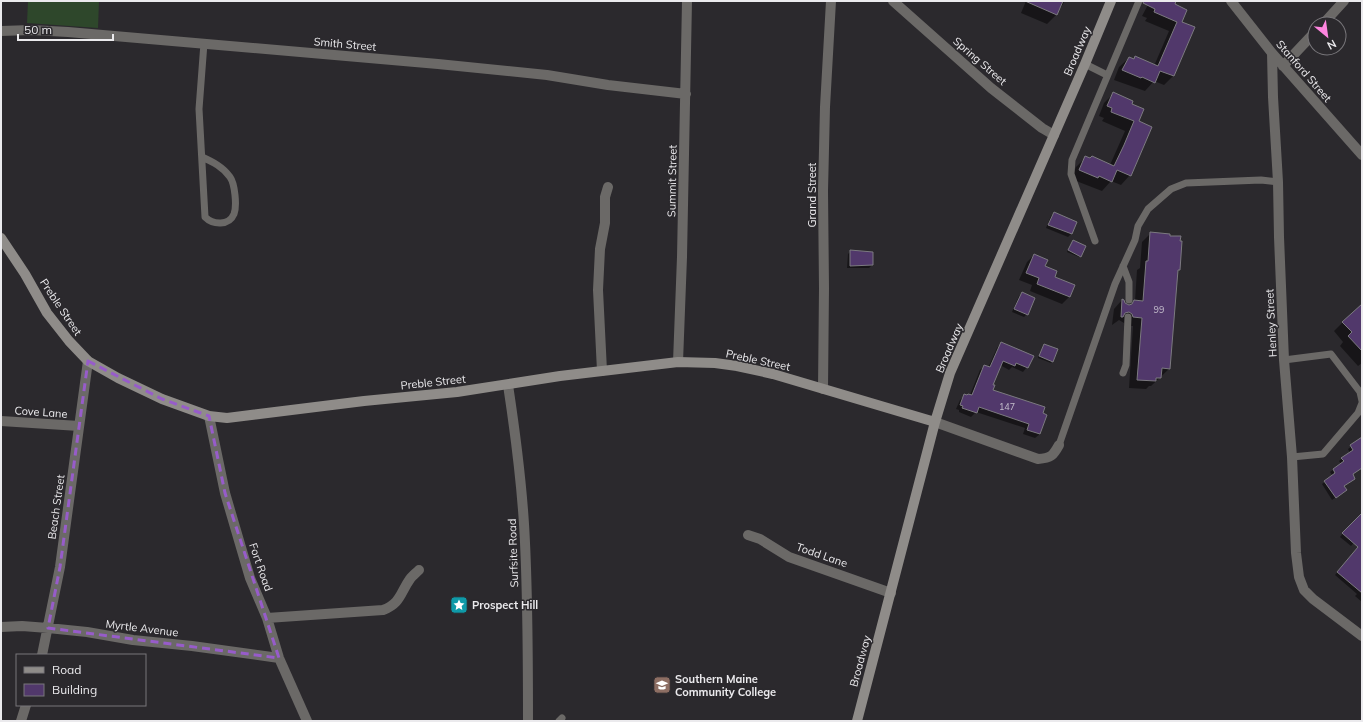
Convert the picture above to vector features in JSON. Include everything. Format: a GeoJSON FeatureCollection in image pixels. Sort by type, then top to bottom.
{"type":"FeatureCollection","features":[{"type":"Feature","properties":{"kind":"street","name":"Summit Street"},"geometry":{"type":"LineString","coordinates":[[678,362],[682,257],[687,1]]}},
{"type":"Feature","properties":{"kind":"street","name":"Grand Street"},"geometry":{"type":"LineString","coordinates":[[823,389],[823,191],[825,107],[831,1]]}},
{"type":"Feature","properties":{"kind":"street","name":"Spring Street"},"geometry":{"type":"LineString","coordinates":[[893,1],[991,88],[1042,128],[1054,135]]}},
{"type":"Feature","properties":{"kind":"street","name":"Broadway"},"geometry":{"type":"LineString","coordinates":[[857,721],[935,422],[950,373],[1111,1]]}},
{"type":"Feature","properties":{"kind":"street","name":"Stanford Street"},"geometry":{"type":"LineString","coordinates":[[1231,1],[1283,66],[1362,155]]}},
{"type":"Feature","properties":{"kind":"street"},"geometry":{"type":"LineString","coordinates":[[1330,16],[1344,1]]}},
{"type":"Feature","properties":{"kind":"street","name":"Smith Street"},"geometry":{"type":"LineString","coordinates":[[1,31],[31,30],[68,32],[438,64],[686,94]]}},
{"type":"Feature","properties":{"kind":"street"},"geometry":{"type":"LineString","coordinates":[[1283,66],[1307,40]]}},
{"type":"Feature","properties":{"kind":"street","name":"Henley Street"},"geometry":{"type":"LineString","coordinates":[[1272,53],[1284,360],[1292,457],[1296,553],[1299,577],[1304,590],[1318,604],[1362,636]]}},
{"type":"Feature","properties":{"kind":"street"},"geometry":{"type":"LineString","coordinates":[[602,371],[598,290],[600,249],[605,223],[605,197],[608,187]]}},
{"type":"Feature","properties":{"kind":"street","name":"Preble Street"},"geometry":{"type":"LineString","coordinates":[[1,238],[48,313],[69,341],[88,361],[118,378],[162,399],[209,416],[228,418],[364,401],[457,392],[560,376],[678,362],[715,363],[773,374],[883,408],[935,422]]}},
{"type":"Feature","properties":{"kind":"street","name":"Beach Street"},"geometry":{"type":"LineString","coordinates":[[42,654],[60,568],[88,361]]}},
{"type":"Feature","properties":{"kind":"street","name":"Surfsite Road"},"geometry":{"type":"LineString","coordinates":[[508,385],[519,467],[524,524],[528,721]]}},
{"type":"Feature","properties":{"kind":"street","name":"Fort Road"},"geometry":{"type":"LineString","coordinates":[[209,416],[225,493],[250,578],[267,618],[279,658],[307,721]]}},
{"type":"Feature","properties":{"kind":"street","name":"Cove Lane"},"geometry":{"type":"LineString","coordinates":[[1,421],[79,426]]}},
{"type":"Feature","properties":{"kind":"street"},"geometry":{"type":"LineString","coordinates":[[935,422],[1038,460],[1054,455],[1059,444]]}},
{"type":"Feature","properties":{"kind":"street","name":"Todd Lane"},"geometry":{"type":"LineString","coordinates":[[748,535],[760,539],[789,557],[891,593]]}},
{"type":"Feature","properties":{"kind":"street"},"geometry":{"type":"LineString","coordinates":[[267,618],[383,610],[392,606],[399,599],[410,578],[419,570]]}},
{"type":"Feature","properties":{"kind":"street","name":"Myrtle Avenue"},"geometry":{"type":"LineString","coordinates":[[1,627],[22,626],[86,632],[133,640],[192,646],[279,658]]}},
{"type":"Feature","properties":{"kind":"street"},"geometry":{"type":"LineString","coordinates":[[21,721],[26,706]]}},
{"type":"Feature","properties":{"kind":"lane"},"geometry":{"type":"LineString","coordinates":[[1095,241],[1071,174],[1072,160],[1087,128],[1107,75],[1139,1]]}},
{"type":"Feature","properties":{"kind":"lane"},"geometry":{"type":"LineString","coordinates":[[202,157],[220,167],[232,178],[234,186],[234,213],[230,220],[224,223],[215,224],[205,217],[199,109],[204,43]]}},
{"type":"Feature","properties":{"kind":"lane"},"geometry":{"type":"LineString","coordinates":[[1085,64],[1107,75]]}},
{"type":"Feature","properties":{"kind":"lane"},"geometry":{"type":"LineString","coordinates":[[1059,444],[1113,291],[1135,240],[1138,226],[1148,209],[1171,189],[1186,183],[1261,180],[1278,182]]}},
{"type":"Feature","properties":{"kind":"lane"},"geometry":{"type":"LineString","coordinates":[[1123,266],[1129,282],[1129,300]]}},
{"type":"Feature","properties":{"kind":"lane"},"geometry":{"type":"LineString","coordinates":[[1123,373],[1126,364],[1128,317]]}},
{"type":"Feature","properties":{"kind":"lane"},"geometry":{"type":"LineString","coordinates":[[1284,360],[1332,354],[1360,392],[1362,402],[1358,413],[1323,454],[1292,457]]}},
{"type":"Feature","properties":{"kind":"highlighted area"},"geometry":{"type":"Polygon","coordinates":[[[88,361],[162,399],[209,416],[225,493],[279,658],[48,628],[60,567],[88,361]]]}},
{"type":"Feature","properties":{"kind":"green space"},"geometry":{"type":"Polygon","coordinates":[[[28,1],[99,1],[98,28],[27,23],[28,1]]]}},
{"type":"Feature","properties":{"kind":"building"},"geometry":{"type":"Polygon","coordinates":[[[1025,1],[1063,1],[1057,15],[1025,1]]]}},
{"type":"Feature","properties":{"kind":"building"},"geometry":{"type":"Polygon","coordinates":[[[1144,1],[1176,1],[1175,4],[1187,10],[1182,22],[1195,27],[1174,76],[1160,71],[1155,83],[1122,70],[1129,57],[1134,59],[1135,56],[1158,66],[1177,22],[1154,12],[1155,9],[1143,3],[1144,1]]]}},
{"type":"Feature","properties":{"kind":"building"},"geometry":{"type":"Polygon","coordinates":[[[1113,92],[1133,101],[1132,104],[1144,109],[1139,121],[1152,127],[1131,176],[1117,170],[1112,182],[1079,170],[1085,156],[1090,158],[1092,156],[1114,166],[1124,145],[1134,121],[1111,112],[1112,108],[1107,106],[1113,92]]]}},
{"type":"Feature","properties":{"kind":"building"},"geometry":{"type":"Polygon","coordinates":[[[1054,212],[1077,222],[1072,234],[1048,225],[1054,212]]]}},
{"type":"Feature","properties":{"kind":"building"},"geometry":{"type":"Polygon","coordinates":[[[1150,232],[1170,234],[1170,236],[1181,236],[1180,241],[1182,241],[1180,270],[1178,270],[1170,369],[1162,368],[1161,378],[1156,378],[1156,381],[1137,380],[1142,318],[1133,317],[1129,312],[1125,313],[1123,317],[1121,317],[1122,299],[1129,305],[1132,304],[1134,300],[1143,301],[1150,232]]]}},
{"type":"Feature","properties":{"kind":"building"},"geometry":{"type":"Polygon","coordinates":[[[1073,240],[1086,246],[1081,257],[1068,250],[1073,240]]]}},
{"type":"Feature","properties":{"kind":"building"},"geometry":{"type":"Polygon","coordinates":[[[850,250],[873,252],[873,265],[850,266],[850,250]]]}},
{"type":"Feature","properties":{"kind":"building"},"geometry":{"type":"Polygon","coordinates":[[[1034,254],[1048,260],[1045,266],[1057,271],[1055,277],[1075,285],[1070,297],[1037,284],[1039,278],[1026,273],[1034,254]]]}},
{"type":"Feature","properties":{"kind":"building"},"geometry":{"type":"Polygon","coordinates":[[[1022,292],[1035,298],[1028,315],[1014,309],[1022,292]]]}},
{"type":"Feature","properties":{"kind":"building"},"geometry":{"type":"Polygon","coordinates":[[[1362,304],[1362,351],[1348,336],[1352,332],[1342,322],[1362,304]]]}},
{"type":"Feature","properties":{"kind":"building"},"geometry":{"type":"Polygon","coordinates":[[[1001,342],[1034,356],[1028,368],[1016,363],[1015,366],[1003,361],[993,385],[995,385],[993,390],[1045,407],[1043,413],[1047,415],[1040,434],[1027,430],[1029,424],[979,407],[977,413],[962,408],[963,406],[960,405],[964,394],[972,395],[984,365],[990,367],[1001,342]]]}},
{"type":"Feature","properties":{"kind":"building"},"geometry":{"type":"Polygon","coordinates":[[[1044,344],[1058,349],[1053,362],[1039,356],[1044,344]]]}},
{"type":"Feature","properties":{"kind":"building"},"geometry":{"type":"Polygon","coordinates":[[[1362,437],[1362,468],[1353,474],[1355,479],[1344,486],[1347,490],[1336,498],[1324,481],[1335,473],[1333,469],[1344,461],[1341,458],[1353,450],[1350,445],[1362,437]]]}},
{"type":"Feature","properties":{"kind":"building"},"geometry":{"type":"Polygon","coordinates":[[[1362,513],[1362,593],[1337,572],[1358,547],[1342,533],[1362,513]]]}},
{"type":"Feature","properties":{"kind":"place","name":"Prospect Hill"},"geometry":{"type":"Point","coordinates":[459,605]}},
{"type":"Feature","properties":{"kind":"place","name":"Southern Maine Community College"},"geometry":{"type":"Point","coordinates":[662,685]}}]}
